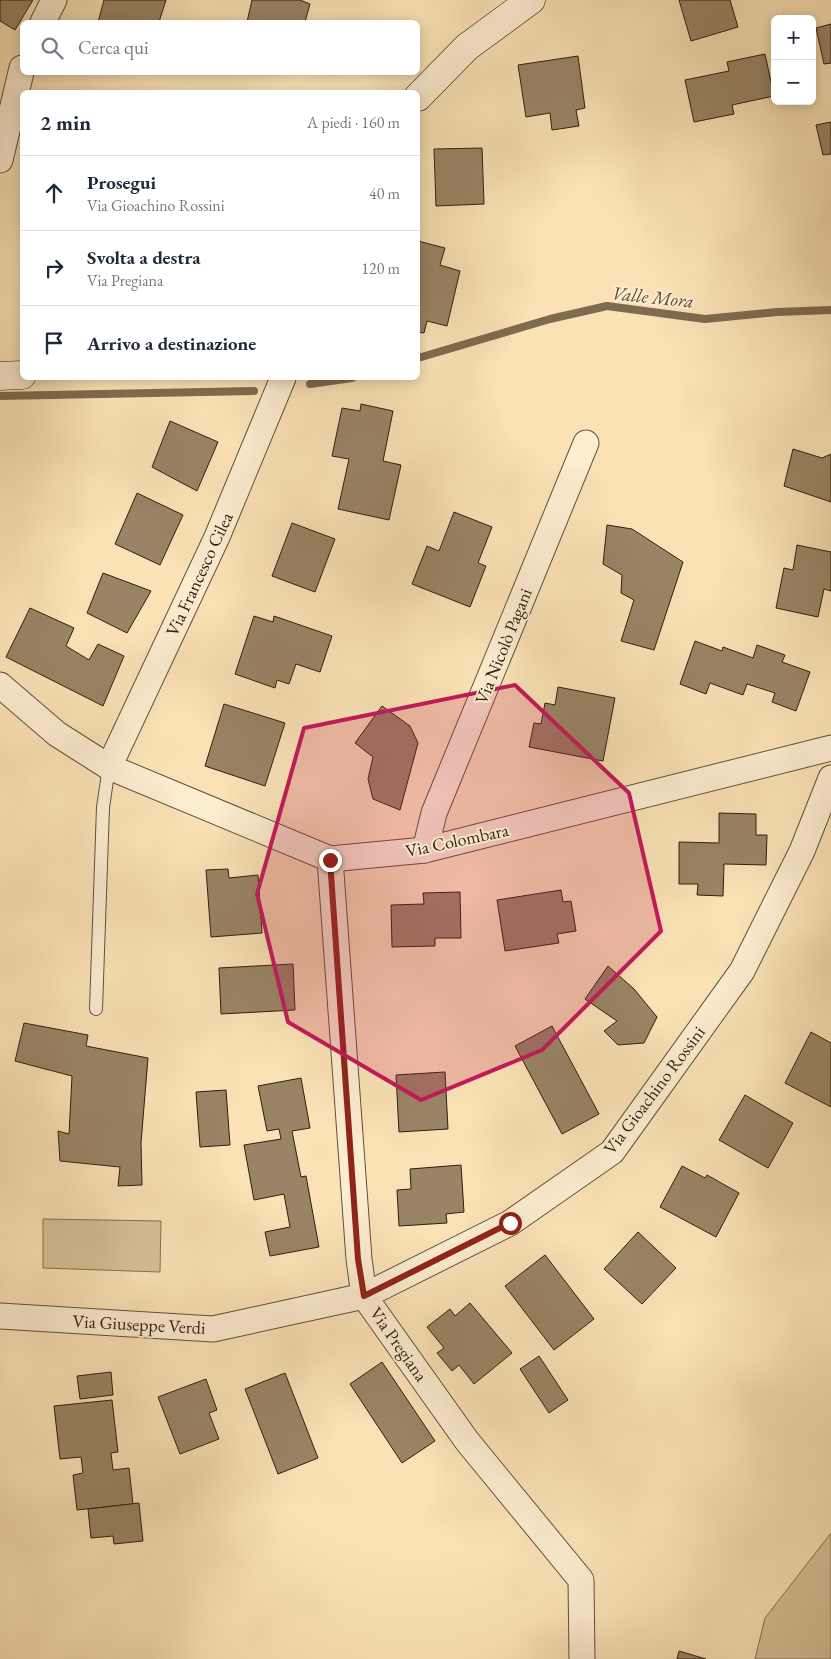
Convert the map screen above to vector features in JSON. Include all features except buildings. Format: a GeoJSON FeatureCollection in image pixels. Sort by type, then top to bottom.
{"type":"FeatureCollection","features":[{"type":"Feature","properties":{"kind":"street"},"geometry":{"type":"LineString","coordinates":[[44,20],[54,0]]}},
{"type":"Feature","properties":{"kind":"street"},"geometry":{"type":"LineString","coordinates":[[420,95],[467,47],[531,0]]}},
{"type":"Feature","properties":{"kind":"street"},"geometry":{"type":"LineString","coordinates":[[0,160],[20,75]]}},
{"type":"Feature","properties":{"kind":"street"},"geometry":{"type":"LineString","coordinates":[[0,376],[20,375]]}},
{"type":"Feature","properties":{"kind":"street","name":"Via Francesco Cilea"},"geometry":{"type":"LineString","coordinates":[[109,767],[217,536],[282,380]]}},
{"type":"Feature","properties":{"kind":"street","name":"Via Nicolò Pagani"},"geometry":{"type":"LineString","coordinates":[[425,850],[434,814],[586,443]]}},
{"type":"Feature","properties":{"kind":"street","name":"Via Colombara"},"geometry":{"type":"LineString","coordinates":[[0,685],[56,734],[109,767],[330,860],[425,850],[831,748]]}},
{"type":"Feature","properties":{"kind":"street","name":"Via Gioachino Rossini"},"geometry":{"type":"LineString","coordinates":[[364,1296],[510,1223],[612,1152],[742,971],[802,851],[831,778]]}},
{"type":"Feature","properties":{"kind":"street","name":"Via Pregiana"},"geometry":{"type":"LineString","coordinates":[[330,860],[358,1259],[364,1296],[467,1441],[581,1580],[582,1659]]}},
{"type":"Feature","properties":{"kind":"street","name":"Via Giuseppe Verdi"},"geometry":{"type":"LineString","coordinates":[[0,1316],[213,1329],[364,1296]]}},
{"type":"Feature","properties":{"kind":"lane"},"geometry":{"type":"LineString","coordinates":[[96,1009],[103,807],[109,767]]}},
{"type":"Feature","properties":{"kind":"highlighted area"},"geometry":{"type":"Polygon","coordinates":[[[515,685],[629,793],[661,931],[542,1050],[421,1100],[288,1022],[257,894],[304,728],[515,685]]]}},
{"type":"Feature","properties":{"kind":"shaded area"},"geometry":{"type":"Polygon","coordinates":[[[43,1219],[161,1221],[160,1272],[43,1268],[43,1219]]]}},
{"type":"Feature","properties":{"kind":"shaded area"},"geometry":{"type":"Polygon","coordinates":[[[831,1533],[831,1659],[755,1659],[765,1618],[831,1533]]]}},
{"type":"Feature","properties":{"kind":"waterway","name":"Valle Mora"},"geometry":{"type":"LineString","coordinates":[[420,357],[550,319],[607,306],[705,319],[777,312],[831,310]]}},
{"type":"Feature","properties":{"kind":"waterway","name":"Valle Mora"},"geometry":{"type":"LineString","coordinates":[[310,384],[338,380]]}},
{"type":"Feature","properties":{"kind":"waterway","name":"Valle Mora"},"geometry":{"type":"LineString","coordinates":[[0,396],[254,391]]}},
{"type":"Feature","properties":{"kind":"route"},"geometry":{"type":"LineString","coordinates":[[330,860],[358,1259],[364,1296],[510,1223]]}}]}
